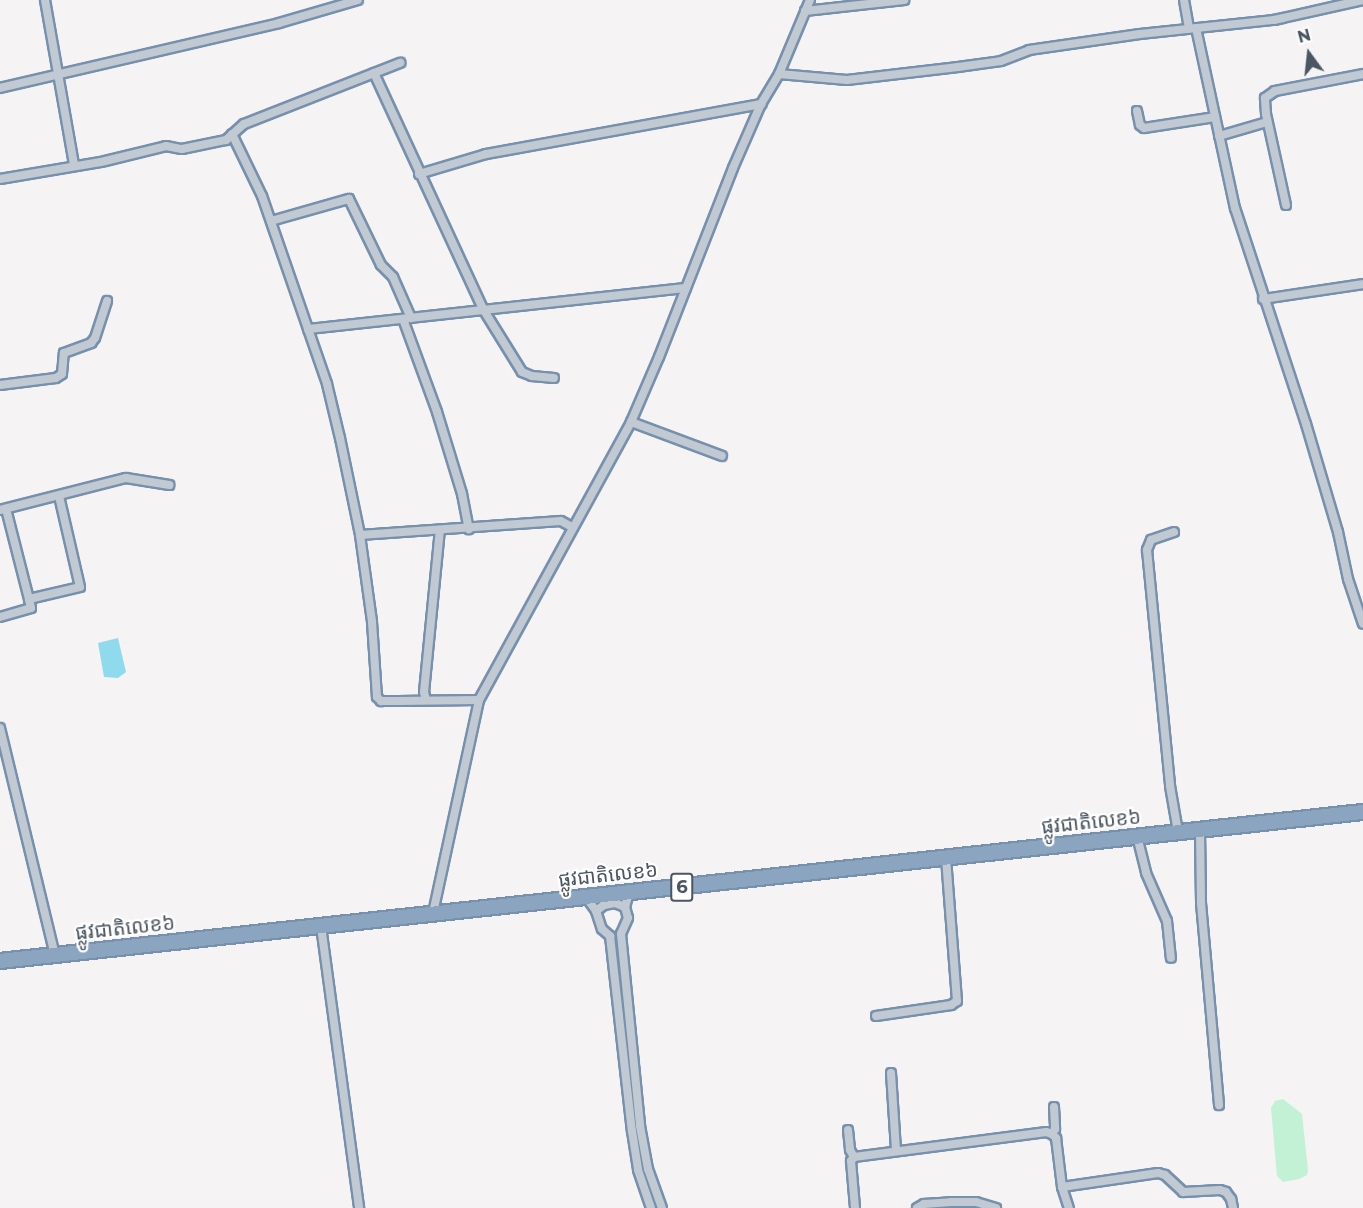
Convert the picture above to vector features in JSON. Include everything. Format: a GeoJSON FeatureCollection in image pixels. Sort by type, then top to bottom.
{"type":"FeatureCollection","features":[{"type":"Feature","properties":{"kind":"highway","name":"ផ្លូវជាតិលេខ៦"},"geometry":{"type":"LineString","coordinates":[[0,961],[1363,812]]}},
{"type":"Feature","properties":{"kind":"street"},"geometry":{"type":"LineString","coordinates":[[45,0],[74,164]]}},
{"type":"Feature","properties":{"kind":"street"},"geometry":{"type":"LineString","coordinates":[[0,88],[279,23],[358,0]]}},
{"type":"Feature","properties":{"kind":"street"},"geometry":{"type":"LineString","coordinates":[[433,913],[479,700],[631,422],[733,168],[761,104],[779,74],[810,0]]}},
{"type":"Feature","properties":{"kind":"street"},"geometry":{"type":"LineString","coordinates":[[805,11],[904,0]]}},
{"type":"Feature","properties":{"kind":"street"},"geometry":{"type":"LineString","coordinates":[[1184,0],[1215,117],[1235,208],[1263,299],[1306,424],[1338,532],[1348,579],[1363,624]]}},
{"type":"Feature","properties":{"kind":"street"},"geometry":{"type":"LineString","coordinates":[[779,74],[847,80],[1000,61],[1029,50],[1274,20],[1362,0]]}},
{"type":"Feature","properties":{"kind":"street"},"geometry":{"type":"LineString","coordinates":[[0,179],[74,164],[100,162],[166,146],[190,148],[226,140],[244,124],[400,63]]}},
{"type":"Feature","properties":{"kind":"street"},"geometry":{"type":"LineString","coordinates":[[374,73],[483,309],[522,372],[532,376],[554,378]]}},
{"type":"Feature","properties":{"kind":"street"},"geometry":{"type":"LineString","coordinates":[[1286,205],[1265,98],[1275,92],[1363,74]]}},
{"type":"Feature","properties":{"kind":"street"},"geometry":{"type":"LineString","coordinates":[[419,174],[486,154],[761,104]]}},
{"type":"Feature","properties":{"kind":"street"},"geometry":{"type":"LineString","coordinates":[[1137,111],[1140,125],[1144,128],[1215,117]]}},
{"type":"Feature","properties":{"kind":"street"},"geometry":{"type":"LineString","coordinates":[[1219,136],[1268,122]]}},
{"type":"Feature","properties":{"kind":"street"},"geometry":{"type":"LineString","coordinates":[[232,134],[262,196],[308,329],[338,427],[360,535],[372,622],[377,697],[381,701],[479,700]]}},
{"type":"Feature","properties":{"kind":"street"},"geometry":{"type":"LineString","coordinates":[[271,221],[349,199],[381,266],[393,277],[462,494],[469,529]]}},
{"type":"Feature","properties":{"kind":"street"},"geometry":{"type":"LineString","coordinates":[[1263,299],[1363,284]]}},
{"type":"Feature","properties":{"kind":"street"},"geometry":{"type":"LineString","coordinates":[[308,329],[686,288]]}},
{"type":"Feature","properties":{"kind":"street"},"geometry":{"type":"LineString","coordinates":[[0,385],[56,378],[62,374],[64,353],[91,343],[99,328],[107,301]]}},
{"type":"Feature","properties":{"kind":"street"},"geometry":{"type":"LineString","coordinates":[[631,422],[722,456]]}},
{"type":"Feature","properties":{"kind":"street"},"geometry":{"type":"LineString","coordinates":[[0,617],[32,608],[3,509],[126,478],[169,485]]}},
{"type":"Feature","properties":{"kind":"street"},"geometry":{"type":"LineString","coordinates":[[29,599],[80,586],[59,496]]}},
{"type":"Feature","properties":{"kind":"street"},"geometry":{"type":"LineString","coordinates":[[360,535],[561,521],[572,527]]}},
{"type":"Feature","properties":{"kind":"street"},"geometry":{"type":"LineString","coordinates":[[426,700],[424,692],[440,530]]}},
{"type":"Feature","properties":{"kind":"street"},"geometry":{"type":"LineString","coordinates":[[1174,532],[1151,540],[1147,550],[1170,786],[1178,832]]}},
{"type":"Feature","properties":{"kind":"street"},"geometry":{"type":"LineString","coordinates":[[0,728],[55,955]]}},
{"type":"Feature","properties":{"kind":"street"},"geometry":{"type":"LineString","coordinates":[[1200,830],[1201,903],[1220,1105]]}},
{"type":"Feature","properties":{"kind":"street"},"geometry":{"type":"LineString","coordinates":[[1137,836],[1146,873],[1167,921],[1171,958]]}},
{"type":"Feature","properties":{"kind":"street"},"geometry":{"type":"LineString","coordinates":[[876,1016],[951,1005],[957,1001],[945,858]]}},
{"type":"Feature","properties":{"kind":"street"},"geometry":{"type":"LineString","coordinates":[[629,893],[625,907],[628,918],[621,934],[640,1125],[648,1169],[662,1208]]}},
{"type":"Feature","properties":{"kind":"street"},"geometry":{"type":"LineString","coordinates":[[586,897],[596,911],[602,929],[610,936],[638,1170],[651,1208]]}},
{"type":"Feature","properties":{"kind":"street"},"geometry":{"type":"LineString","coordinates":[[596,911],[604,905],[615,903],[625,907]]}},
{"type":"Feature","properties":{"kind":"street"},"geometry":{"type":"LineString","coordinates":[[321,926],[359,1208]]}},
{"type":"Feature","properties":{"kind":"street"},"geometry":{"type":"LineString","coordinates":[[891,1073],[896,1150]]}},
{"type":"Feature","properties":{"kind":"street"},"geometry":{"type":"LineString","coordinates":[[1052,1134],[1055,1129],[1054,1107]]}},
{"type":"Feature","properties":{"kind":"street"},"geometry":{"type":"LineString","coordinates":[[848,1130],[850,1150],[854,1157]]}},
{"type":"Feature","properties":{"kind":"street"},"geometry":{"type":"LineString","coordinates":[[854,1157],[1046,1132],[1056,1138],[1062,1187],[1069,1208]]}},
{"type":"Feature","properties":{"kind":"street"},"geometry":{"type":"LineString","coordinates":[[854,1157],[851,1161],[855,1208]]}},
{"type":"Feature","properties":{"kind":"street"},"geometry":{"type":"LineString","coordinates":[[638,1170],[648,1169]]}},
{"type":"Feature","properties":{"kind":"street"},"geometry":{"type":"LineString","coordinates":[[1062,1187],[1158,1173],[1165,1175],[1183,1192],[1220,1190],[1226,1192],[1232,1199],[1233,1208]]}},
{"type":"Feature","properties":{"kind":"street"},"geometry":{"type":"LineString","coordinates":[[917,1208],[924,1204],[951,1202],[976,1202],[996,1208]]}},
{"type":"Feature","properties":{"kind":"green space"},"geometry":{"type":"Polygon","coordinates":[[[1283,1099],[1302,1114],[1308,1170],[1307,1175],[1299,1179],[1283,1182],[1277,1176],[1271,1108],[1275,1101],[1283,1099]]]}},
{"type":"Feature","properties":{"kind":"water"},"geometry":{"type":"Polygon","coordinates":[[[118,638],[126,672],[118,678],[104,677],[98,643],[118,638]]]}}]}
